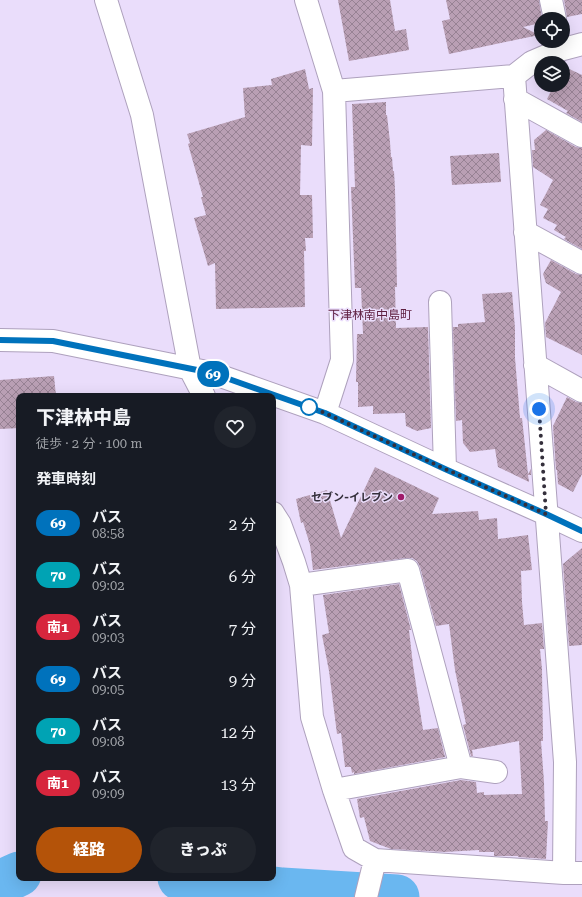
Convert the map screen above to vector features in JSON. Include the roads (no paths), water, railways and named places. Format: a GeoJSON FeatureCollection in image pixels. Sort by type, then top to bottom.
{"type":"FeatureCollection","features":[{"type":"Feature","properties":{"kind":"street"},"geometry":{"type":"LineString","coordinates":[[106,0],[142,115],[190,369],[202,393]]}},
{"type":"Feature","properties":{"kind":"street"},"geometry":{"type":"LineString","coordinates":[[306,0],[334,91],[342,360],[325,413]]}},
{"type":"Feature","properties":{"kind":"street"},"geometry":{"type":"LineString","coordinates":[[551,0],[553,12]]}},
{"type":"Feature","properties":{"kind":"street"},"geometry":{"type":"LineString","coordinates":[[570,45],[582,44]]}},
{"type":"Feature","properties":{"kind":"street"},"geometry":{"type":"LineString","coordinates":[[334,91],[514,76],[532,62],[556,48]]}},
{"type":"Feature","properties":{"kind":"street"},"geometry":{"type":"LineString","coordinates":[[276,518],[280,524],[301,585],[312,717],[334,790],[354,848],[373,867],[573,873],[574,762],[546,514],[514,76]]}},
{"type":"Feature","properties":{"kind":"street"},"geometry":{"type":"LineString","coordinates":[[515,99],[582,136]]}},
{"type":"Feature","properties":{"kind":"street"},"geometry":{"type":"LineString","coordinates":[[525,232],[582,263]]}},
{"type":"Feature","properties":{"kind":"street"},"geometry":{"type":"LineString","coordinates":[[440,302],[445,469]]}},
{"type":"Feature","properties":{"kind":"street"},"geometry":{"type":"LineString","coordinates":[[0,340],[53,341],[212,373],[268,393]]}},
{"type":"Feature","properties":{"kind":"street"},"geometry":{"type":"LineString","coordinates":[[535,365],[582,391]]}},
{"type":"Feature","properties":{"kind":"street"},"geometry":{"type":"LineString","coordinates":[[276,396],[325,413],[582,531]]}},
{"type":"Feature","properties":{"kind":"street"},"geometry":{"type":"LineString","coordinates":[[301,585],[408,570],[461,767]]}},
{"type":"Feature","properties":{"kind":"street"},"geometry":{"type":"LineString","coordinates":[[334,790],[461,767],[496,772]]}},
{"type":"Feature","properties":{"kind":"street"},"geometry":{"type":"LineString","coordinates":[[366,897],[373,867]]}},
{"type":"Feature","properties":{"kind":"waterway"},"geometry":{"type":"LineString","coordinates":[[0,883],[16,875]]}},
{"type":"Feature","properties":{"kind":"waterway"},"geometry":{"type":"LineString","coordinates":[[206,881],[282,890],[397,897]]}},
{"type":"Feature","properties":{"kind":"place","name":"セブン-イレブン"},"geometry":{"type":"Point","coordinates":[401,497]}},
{"type":"Feature","properties":{"kind":"district","name":"下津林南中島町"},"geometry":{"type":"Point","coordinates":[370,315]}}]}
